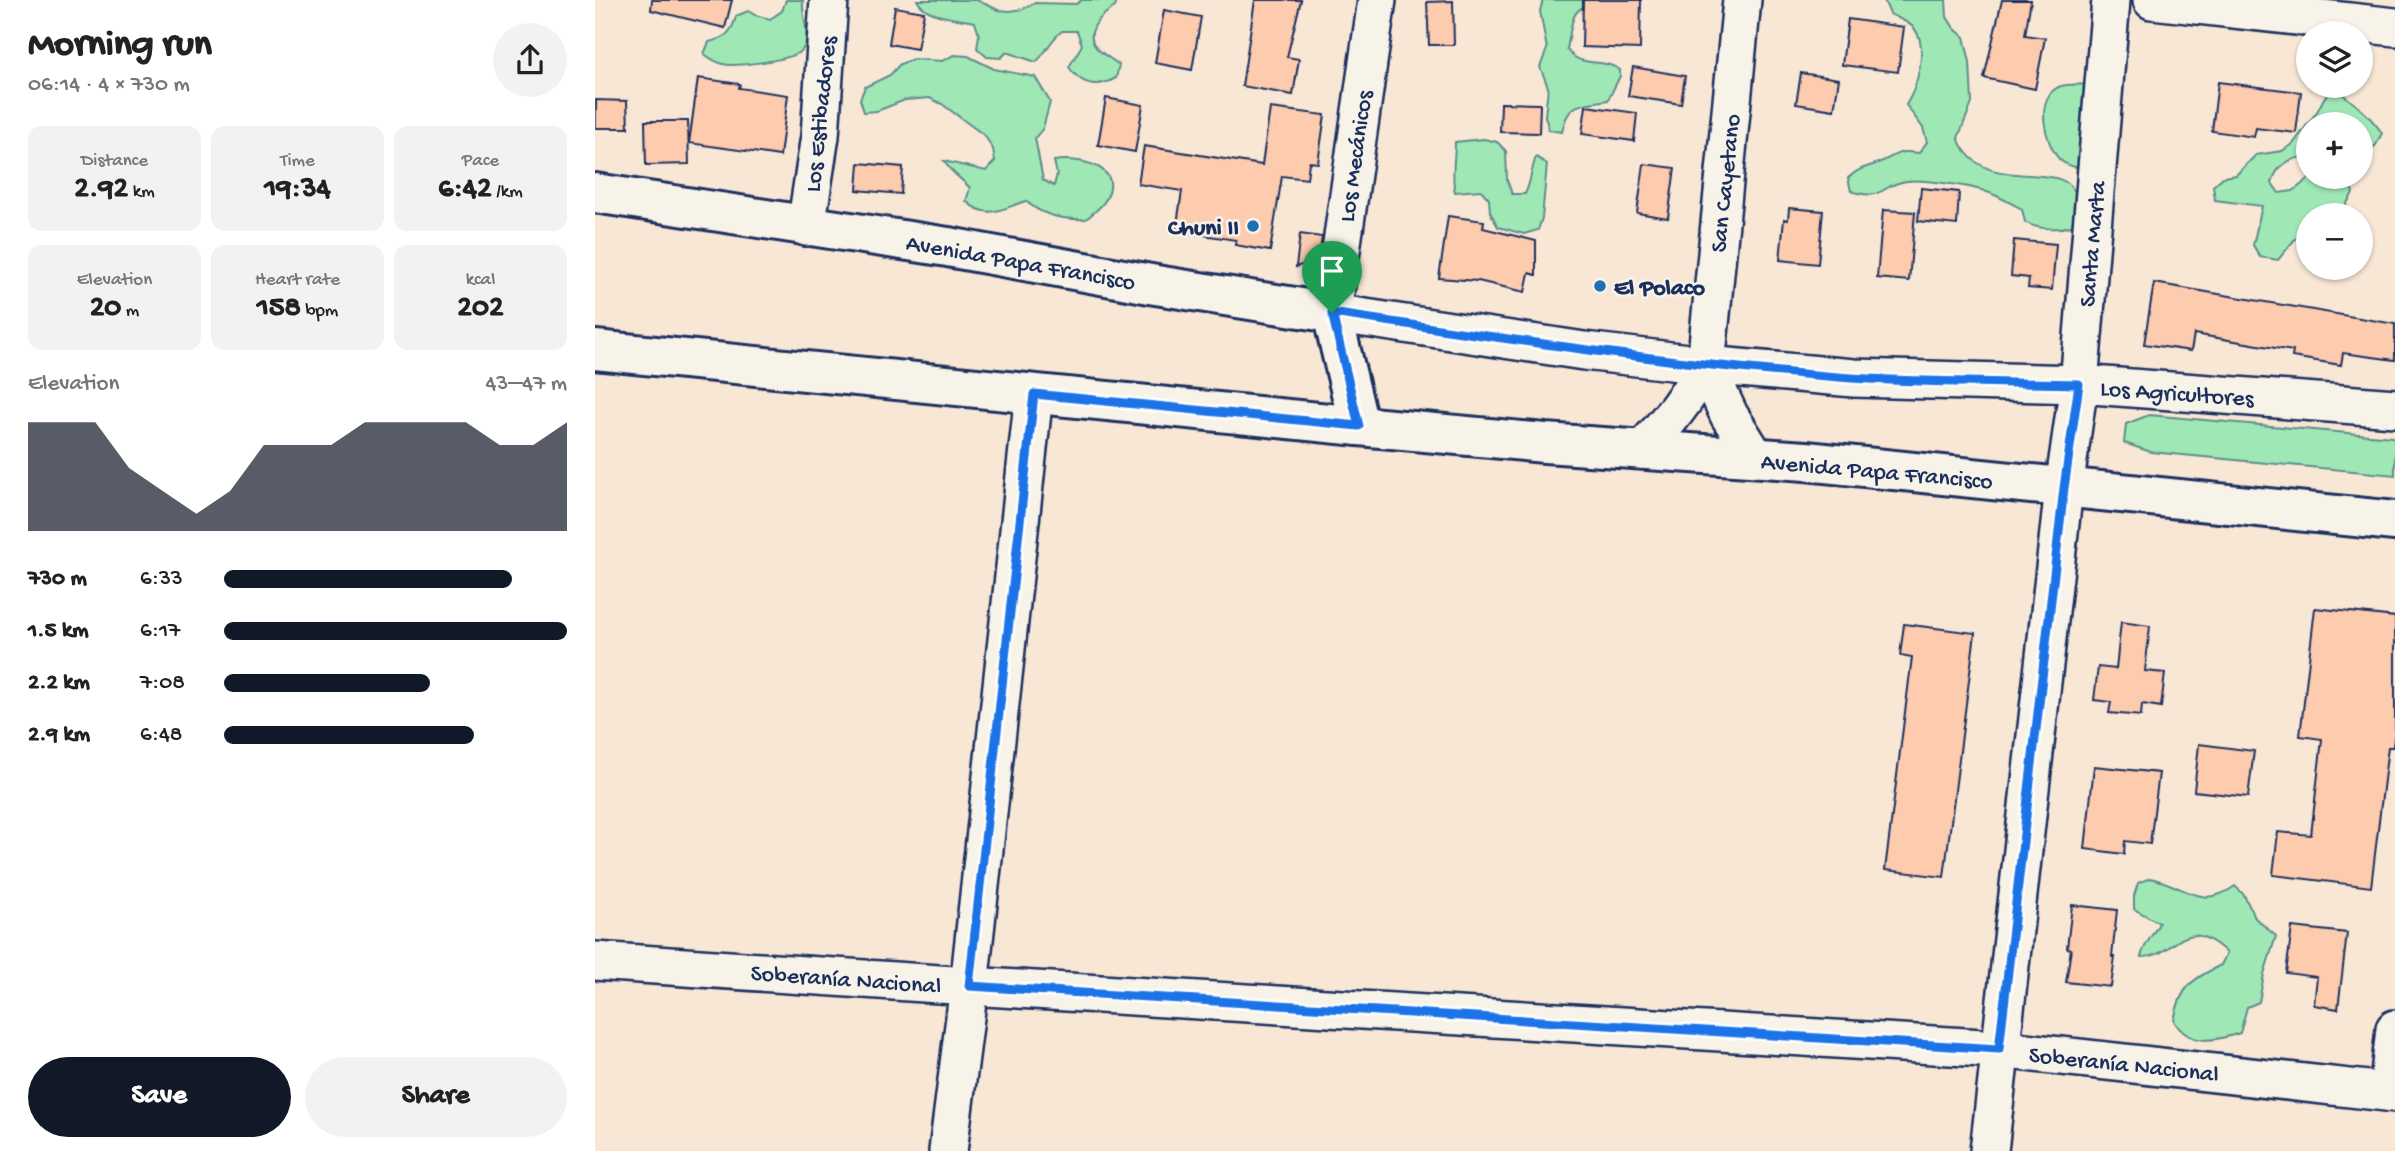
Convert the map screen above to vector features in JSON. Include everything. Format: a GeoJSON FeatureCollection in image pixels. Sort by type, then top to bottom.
{"type":"FeatureCollection","features":[{"type":"Feature","properties":{"kind":"main road","name":"Avenida Papa Francisco"},"geometry":{"type":"LineString","coordinates":[[595,193],[948,247],[1156,285],[1332,313]]}},
{"type":"Feature","properties":{"kind":"main road"},"geometry":{"type":"LineString","coordinates":[[1332,313],[1359,426]]}},
{"type":"Feature","properties":{"kind":"main road","name":"Avenida Papa Francisco"},"geometry":{"type":"LineString","coordinates":[[595,350],[1359,426],[1756,458],[2395,521]]}},
{"type":"Feature","properties":{"kind":"street","name":"Los Estibadores"},"geometry":{"type":"LineString","coordinates":[[806,227],[820,136],[829,0]]}},
{"type":"Feature","properties":{"kind":"street","name":"Los Mecánicos"},"geometry":{"type":"LineString","coordinates":[[1332,313],[1377,0]]}},
{"type":"Feature","properties":{"kind":"street","name":"San Cayetano"},"geometry":{"type":"LineString","coordinates":[[1642,450],[1690,395],[1706,365],[1742,0]]}},
{"type":"Feature","properties":{"kind":"street","name":"Santa Marta"},"geometry":{"type":"LineString","coordinates":[[1989,1151],[2064,488],[2079,384],[2111,0]]}},
{"type":"Feature","properties":{"kind":"street"},"geometry":{"type":"LineString","coordinates":[[2152,0],[2395,27]]}},
{"type":"Feature","properties":{"kind":"street","name":"Los Agricultores"},"geometry":{"type":"LineString","coordinates":[[1332,313],[1584,351],[1706,365],[1854,378],[2079,384],[2395,408]]}},
{"type":"Feature","properties":{"kind":"street"},"geometry":{"type":"LineString","coordinates":[[1706,365],[1729,415],[1756,458]]}},
{"type":"Feature","properties":{"kind":"street"},"geometry":{"type":"LineString","coordinates":[[948,1151],[969,986],[1034,394]]}},
{"type":"Feature","properties":{"kind":"street","name":"Soberanía Nacional"},"geometry":{"type":"LineString","coordinates":[[595,961],[1999,1049],[2392,1093]]}},
{"type":"Feature","properties":{"kind":"street"},"geometry":{"type":"LineString","coordinates":[[2392,1093],[2395,1029]]}},
{"type":"Feature","properties":{"kind":"green space"},"geometry":{"type":"Polygon","coordinates":[[[786,0],[803,0],[807,38],[803,49],[798,53],[769,61],[729,65],[719,63],[704,54],[709,42],[730,31],[736,16],[748,11],[770,19],[782,11],[786,0]]]}},
{"type":"Feature","properties":{"kind":"green space"},"geometry":{"type":"Polygon","coordinates":[[[917,0],[977,0],[998,10],[1010,11],[1035,3],[1076,4],[1082,0],[1117,0],[1115,7],[1098,21],[1092,33],[1095,46],[1119,65],[1116,78],[1102,83],[1089,83],[1079,78],[1069,67],[1082,45],[1077,31],[1062,31],[1036,62],[1007,52],[1001,58],[987,57],[977,48],[979,35],[975,22],[935,14],[921,6],[917,0]]]}},
{"type":"Feature","properties":{"kind":"green space"},"geometry":{"type":"Polygon","coordinates":[[[1543,0],[1608,0],[1587,5],[1576,13],[1567,49],[1578,59],[1606,64],[1620,70],[1620,76],[1608,100],[1584,104],[1573,109],[1568,114],[1562,132],[1549,130],[1545,116],[1548,87],[1540,67],[1547,49],[1540,11],[1543,0]]]}},
{"type":"Feature","properties":{"kind":"green space"},"geometry":{"type":"Polygon","coordinates":[[[1884,0],[1946,0],[1947,17],[1964,37],[1970,62],[1972,103],[1958,138],[1970,157],[1985,167],[2003,173],[2057,178],[2069,185],[2078,200],[2076,225],[2037,227],[2025,222],[2022,209],[2000,198],[1980,190],[1947,184],[1907,181],[1876,193],[1862,194],[1851,191],[1848,178],[1857,171],[1899,153],[1919,153],[1927,142],[1923,128],[1906,105],[1920,67],[1921,45],[1914,28],[1890,14],[1884,0]]]}},
{"type":"Feature","properties":{"kind":"green space"},"geometry":{"type":"Polygon","coordinates":[[[954,55],[968,56],[994,69],[1035,77],[1050,102],[1043,128],[1035,138],[1043,180],[1054,186],[1057,174],[1054,161],[1085,162],[1104,171],[1109,178],[1110,187],[1106,199],[1097,210],[1086,219],[1062,218],[1046,214],[1026,201],[995,211],[981,210],[966,201],[970,188],[944,161],[986,171],[995,161],[993,149],[985,136],[930,98],[905,100],[877,111],[864,112],[860,99],[865,87],[890,75],[900,64],[913,59],[942,61],[954,55]]]}},
{"type":"Feature","properties":{"kind":"green space"},"geometry":{"type":"Polygon","coordinates":[[[2088,84],[2079,168],[2064,163],[2054,152],[2046,132],[2044,109],[2052,91],[2061,86],[2088,84]]]}},
{"type":"Feature","properties":{"kind":"green space"},"geometry":{"type":"Polygon","coordinates":[[[2324,98],[2347,98],[2364,112],[2317,112],[2324,98]]]}},
{"type":"Feature","properties":{"kind":"green space"},"geometry":{"type":"Polygon","coordinates":[[[2373,122],[2382,133],[2373,147],[2373,122]]]}},
{"type":"Feature","properties":{"kind":"green space"},"geometry":{"type":"Polygon","coordinates":[[[1484,139],[1497,142],[1506,151],[1507,180],[1512,194],[1525,194],[1536,157],[1547,164],[1542,218],[1538,230],[1524,234],[1498,227],[1490,212],[1489,199],[1481,190],[1455,192],[1455,142],[1484,139]]]}},
{"type":"Feature","properties":{"kind":"green space"},"geometry":{"type":"Polygon","coordinates":[[[2296,140],[2296,159],[2280,167],[2272,183],[2279,193],[2296,189],[2352,189],[2353,193],[2347,203],[2296,203],[2296,239],[2278,260],[2260,257],[2253,245],[2262,206],[2215,200],[2213,186],[2223,177],[2236,175],[2256,155],[2282,151],[2296,140]]]}},
{"type":"Feature","properties":{"kind":"green space"},"geometry":{"type":"Polygon","coordinates":[[[2149,415],[2392,437],[2395,438],[2395,475],[2151,452],[2124,443],[2126,424],[2149,415]]]}},
{"type":"Feature","properties":{"kind":"green space"},"geometry":{"type":"Polygon","coordinates":[[[2150,878],[2202,896],[2223,893],[2235,886],[2244,895],[2255,918],[2276,936],[2264,974],[2259,1002],[2247,1007],[2240,1033],[2204,1040],[2188,1035],[2174,1021],[2184,992],[2195,980],[2221,965],[2227,953],[2212,941],[2190,936],[2154,955],[2141,957],[2159,923],[2134,909],[2138,883],[2150,878]]]}},
{"type":"Feature","properties":{"kind":"building"},"geometry":{"type":"Polygon","coordinates":[[[652,0],[732,0],[725,28],[651,10],[652,0]]]}},
{"type":"Feature","properties":{"kind":"building"},"geometry":{"type":"Polygon","coordinates":[[[1255,0],[1301,0],[1287,57],[1299,59],[1293,95],[1242,86],[1255,0]]]}},
{"type":"Feature","properties":{"kind":"building"},"geometry":{"type":"Polygon","coordinates":[[[1583,0],[1641,0],[1640,49],[1582,47],[1583,0]]]}},
{"type":"Feature","properties":{"kind":"building"},"geometry":{"type":"Polygon","coordinates":[[[2002,0],[2031,0],[2025,35],[2045,38],[2035,89],[1984,78],[2002,0]]]}},
{"type":"Feature","properties":{"kind":"building"},"geometry":{"type":"Polygon","coordinates":[[[1453,1],[1454,45],[1429,45],[1427,2],[1453,1]]]}},
{"type":"Feature","properties":{"kind":"building"},"geometry":{"type":"Polygon","coordinates":[[[895,7],[924,12],[917,49],[889,44],[895,7]]]}},
{"type":"Feature","properties":{"kind":"building"},"geometry":{"type":"Polygon","coordinates":[[[1164,10],[1201,17],[1192,70],[1155,63],[1164,10]]]}},
{"type":"Feature","properties":{"kind":"building"},"geometry":{"type":"Polygon","coordinates":[[[1848,19],[1904,27],[1898,72],[1842,65],[1848,19]]]}},
{"type":"Feature","properties":{"kind":"building"},"geometry":{"type":"Polygon","coordinates":[[[1633,67],[1685,76],[1681,104],[1628,96],[1633,67]]]}},
{"type":"Feature","properties":{"kind":"building"},"geometry":{"type":"Polygon","coordinates":[[[1801,73],[1839,79],[1834,110],[1796,104],[1801,73]]]}},
{"type":"Feature","properties":{"kind":"building"},"geometry":{"type":"Polygon","coordinates":[[[698,78],[740,84],[739,88],[788,95],[780,156],[689,143],[698,78]]]}},
{"type":"Feature","properties":{"kind":"building"},"geometry":{"type":"Polygon","coordinates":[[[2218,82],[2296,91],[2296,98],[2300,98],[2299,112],[2296,112],[2296,133],[2256,128],[2254,137],[2212,131],[2218,82]]]}},
{"type":"Feature","properties":{"kind":"building"},"geometry":{"type":"Polygon","coordinates":[[[1106,98],[1143,105],[1135,152],[1098,145],[1106,98]]]}},
{"type":"Feature","properties":{"kind":"building"},"geometry":{"type":"Polygon","coordinates":[[[596,100],[627,101],[628,128],[596,128],[596,100]]]}},
{"type":"Feature","properties":{"kind":"building"},"geometry":{"type":"Polygon","coordinates":[[[1501,103],[1540,104],[1539,133],[1500,132],[1501,103]]]}},
{"type":"Feature","properties":{"kind":"building"},"geometry":{"type":"Polygon","coordinates":[[[1586,106],[1637,113],[1634,141],[1582,134],[1586,106]]]}},
{"type":"Feature","properties":{"kind":"building"},"geometry":{"type":"Polygon","coordinates":[[[1270,108],[1325,115],[1318,163],[1309,162],[1307,179],[1282,176],[1270,251],[1235,245],[1236,240],[1176,231],[1182,191],[1138,184],[1144,146],[1262,165],[1270,108]]]}},
{"type":"Feature","properties":{"kind":"building"},"geometry":{"type":"Polygon","coordinates":[[[645,121],[688,121],[689,164],[646,165],[645,121]]]}},
{"type":"Feature","properties":{"kind":"building"},"geometry":{"type":"Polygon","coordinates":[[[859,163],[903,167],[901,194],[857,190],[859,163]]]}},
{"type":"Feature","properties":{"kind":"building"},"geometry":{"type":"Polygon","coordinates":[[[1644,164],[1675,168],[1668,218],[1637,213],[1644,164]]]}},
{"type":"Feature","properties":{"kind":"building"},"geometry":{"type":"Polygon","coordinates":[[[1921,188],[1959,192],[1957,225],[1918,221],[1921,188]]]}},
{"type":"Feature","properties":{"kind":"building"},"geometry":{"type":"Polygon","coordinates":[[[1789,208],[1823,211],[1818,264],[1780,260],[1784,219],[1788,220],[1789,208]]]}},
{"type":"Feature","properties":{"kind":"building"},"geometry":{"type":"Polygon","coordinates":[[[1883,210],[1915,212],[1909,281],[1877,278],[1883,210]]]}},
{"type":"Feature","properties":{"kind":"building"},"geometry":{"type":"Polygon","coordinates":[[[1448,216],[1484,221],[1483,228],[1536,241],[1536,275],[1529,273],[1525,292],[1478,281],[1439,278],[1448,216]]]}},
{"type":"Feature","properties":{"kind":"building"},"geometry":{"type":"Polygon","coordinates":[[[1300,234],[1322,237],[1319,259],[1296,267],[1300,234]]]}},
{"type":"Feature","properties":{"kind":"building"},"geometry":{"type":"Polygon","coordinates":[[[2014,240],[2056,244],[2052,290],[2028,288],[2029,278],[2011,276],[2014,240]]]}},
{"type":"Feature","properties":{"kind":"building"},"geometry":{"type":"Polygon","coordinates":[[[2154,283],[2395,324],[2395,360],[2343,353],[2341,365],[2292,357],[2293,351],[2194,334],[2191,351],[2144,344],[2154,283]]]}},
{"type":"Feature","properties":{"kind":"building"},"geometry":{"type":"Polygon","coordinates":[[[2315,608],[2395,617],[2395,730],[2393,747],[2388,747],[2371,887],[2273,875],[2278,832],[2311,835],[2322,739],[2300,736],[2315,608]]]}},
{"type":"Feature","properties":{"kind":"building"},"geometry":{"type":"Polygon","coordinates":[[[2121,622],[2150,626],[2145,671],[2165,673],[2161,707],[2142,704],[2141,716],[2109,713],[2111,702],[2094,700],[2098,667],[2116,669],[2121,622]]]}},
{"type":"Feature","properties":{"kind":"building"},"geometry":{"type":"Polygon","coordinates":[[[1904,624],[1975,633],[1944,877],[1885,870],[1912,657],[1900,655],[1904,624]]]}},
{"type":"Feature","properties":{"kind":"building"},"geometry":{"type":"Polygon","coordinates":[[[2199,744],[2254,751],[2248,797],[2194,791],[2199,744]]]}},
{"type":"Feature","properties":{"kind":"building"},"geometry":{"type":"Polygon","coordinates":[[[2094,766],[2159,773],[2150,844],[2125,841],[2124,854],[2085,849],[2094,766]]]}},
{"type":"Feature","properties":{"kind":"building"},"geometry":{"type":"Polygon","coordinates":[[[2072,905],[2117,910],[2111,987],[2066,982],[2071,949],[2067,948],[2072,905]]]}},
{"type":"Feature","properties":{"kind":"building"},"geometry":{"type":"Polygon","coordinates":[[[2292,927],[2347,933],[2338,1009],[2314,1005],[2317,977],[2286,973],[2292,927]]]}},
{"type":"Feature","properties":{"kind":"place","name":"Chuni II"},"geometry":{"type":"Point","coordinates":[1253,226]}},
{"type":"Feature","properties":{"kind":"place","name":"El Polaco"},"geometry":{"type":"Point","coordinates":[1600,286]}},
{"type":"Feature","properties":{"kind":"route"},"geometry":{"type":"LineString","coordinates":[[1332,313],[1584,351],[1706,365],[1854,378],[2079,384],[2064,488],[1999,1049],[969,986],[1034,394],[1359,426],[1332,313]]}}]}
